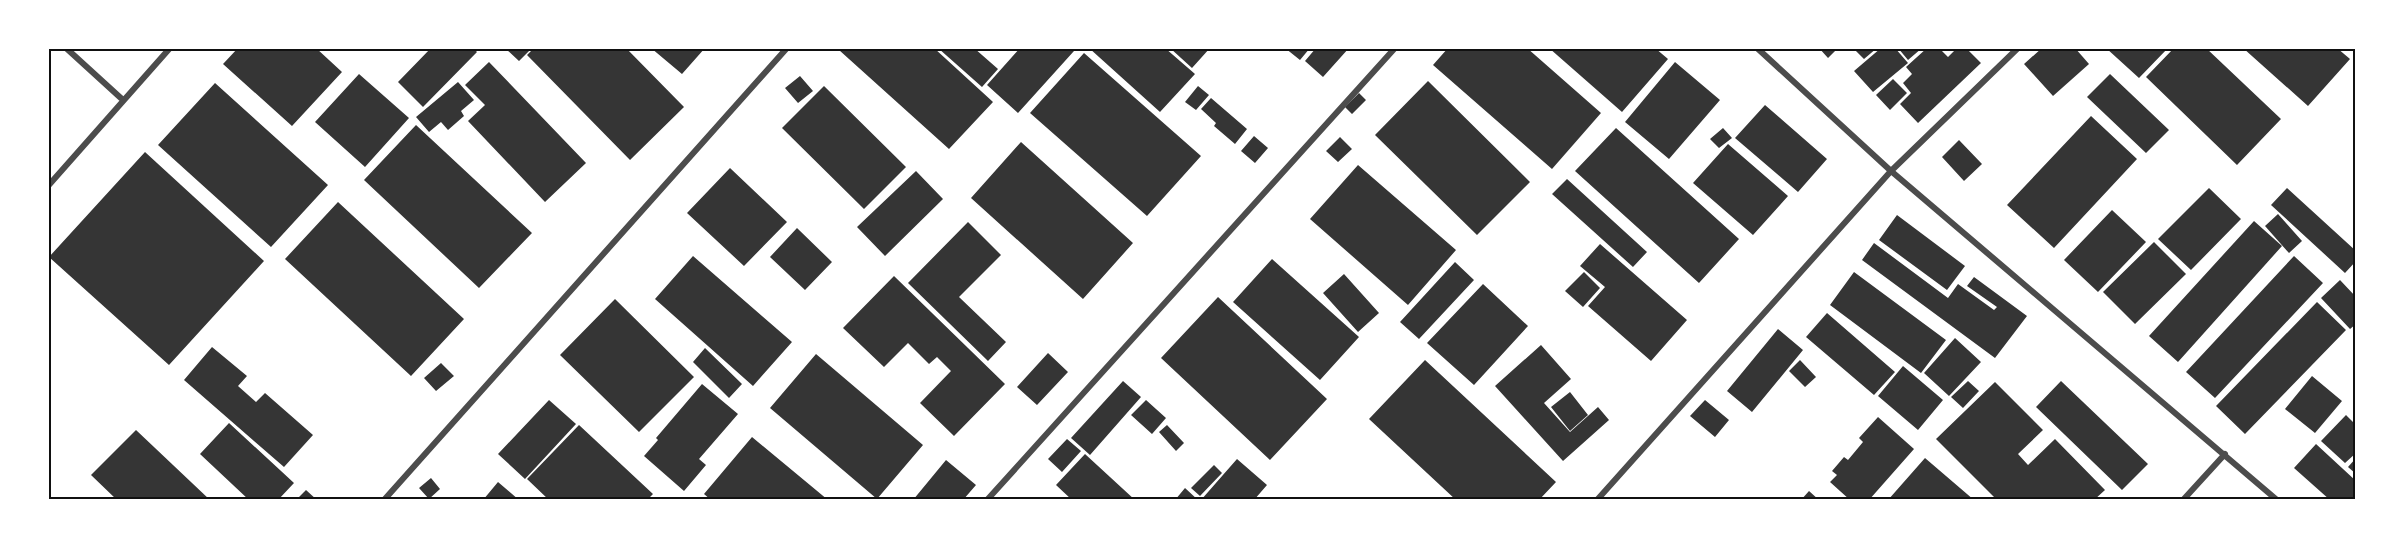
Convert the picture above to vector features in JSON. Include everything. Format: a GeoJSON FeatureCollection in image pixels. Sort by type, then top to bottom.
{"type":"FeatureCollection","features":[{"type":"Feature","properties":{"kind":"street"},"geometry":{"type":"LineString","coordinates":[[66,48],[123,100]]}},
{"type":"Feature","properties":{"kind":"street"},"geometry":{"type":"LineString","coordinates":[[48,186],[170,48]]}},
{"type":"Feature","properties":{"kind":"street"},"geometry":{"type":"LineString","coordinates":[[384,500],[787,48]]}},
{"type":"Feature","properties":{"kind":"street"},"geometry":{"type":"LineString","coordinates":[[987,500],[1395,48]]}},
{"type":"Feature","properties":{"kind":"street"},"geometry":{"type":"LineString","coordinates":[[1757,48],[1891,171],[2277,500]]}},
{"type":"Feature","properties":{"kind":"street"},"geometry":{"type":"LineString","coordinates":[[1597,500],[1891,171],[2018,48]]}},
{"type":"Feature","properties":{"kind":"street"},"geometry":{"type":"LineString","coordinates":[[2183,500],[2224,454]]}},
{"type":"Feature","properties":{"kind":"building"},"geometry":{"type":"Polygon","coordinates":[[[238,48],[316,48],[342,72],[292,126],[223,64],[238,48]]]}},
{"type":"Feature","properties":{"kind":"building"},"geometry":{"type":"Polygon","coordinates":[[[431,48],[473,48],[477,52],[423,107],[398,82],[431,48]]]}},
{"type":"Feature","properties":{"kind":"building"},"geometry":{"type":"Polygon","coordinates":[[[505,48],[532,48],[519,61],[505,48]]]}},
{"type":"Feature","properties":{"kind":"building"},"geometry":{"type":"Polygon","coordinates":[[[534,48],[626,48],[684,107],[630,160],[527,55],[534,48]]]}},
{"type":"Feature","properties":{"kind":"building"},"geometry":{"type":"Polygon","coordinates":[[[651,48],[705,48],[682,74],[651,48]]]}},
{"type":"Feature","properties":{"kind":"building"},"geometry":{"type":"Polygon","coordinates":[[[841,48],[934,48],[993,102],[949,149],[839,50],[841,48]]]}},
{"type":"Feature","properties":{"kind":"building"},"geometry":{"type":"Polygon","coordinates":[[[938,48],[974,48],[998,69],[982,87],[938,48]]]}},
{"type":"Feature","properties":{"kind":"building"},"geometry":{"type":"Polygon","coordinates":[[[1020,48],[1071,48],[1074,51],[1018,113],[987,85],[1020,48]]]}},
{"type":"Feature","properties":{"kind":"building"},"geometry":{"type":"Polygon","coordinates":[[[1089,48],[1165,48],[1195,74],[1160,112],[1089,48]]]}},
{"type":"Feature","properties":{"kind":"building"},"geometry":{"type":"Polygon","coordinates":[[[1170,48],[1210,48],[1192,68],[1170,48]]]}},
{"type":"Feature","properties":{"kind":"building"},"geometry":{"type":"Polygon","coordinates":[[[1285,48],[1310,48],[1300,60],[1285,48]]]}},
{"type":"Feature","properties":{"kind":"building"},"geometry":{"type":"Polygon","coordinates":[[[1316,48],[1349,48],[1323,77],[1305,61],[1316,48]]]}},
{"type":"Feature","properties":{"kind":"building"},"geometry":{"type":"Polygon","coordinates":[[[1448,48],[1527,48],[1601,113],[1552,169],[1433,65],[1448,48]]]}},
{"type":"Feature","properties":{"kind":"building"},"geometry":{"type":"Polygon","coordinates":[[[1549,48],[1655,48],[1668,59],[1622,112],[1549,48]]]}},
{"type":"Feature","properties":{"kind":"building"},"geometry":{"type":"Polygon","coordinates":[[[1819,48],[1838,48],[1828,58],[1819,48]]]}},
{"type":"Feature","properties":{"kind":"building"},"geometry":{"type":"Polygon","coordinates":[[[1853,48],[1877,48],[1864,59],[1853,48]]]}},
{"type":"Feature","properties":{"kind":"building"},"geometry":{"type":"Polygon","coordinates":[[[1881,48],[1895,48],[1908,63],[1873,92],[1854,71],[1881,48]]]}},
{"type":"Feature","properties":{"kind":"building"},"geometry":{"type":"Polygon","coordinates":[[[1898,48],[1922,48],[1908,60],[1898,48]]]}},
{"type":"Feature","properties":{"kind":"building"},"geometry":{"type":"Polygon","coordinates":[[[1927,48],[1939,48],[1948,57],[1957,48],[1966,48],[1981,63],[1918,123],[1900,104],[1911,93],[1903,83],[1912,74],[1906,67],[1927,48]]]}},
{"type":"Feature","properties":{"kind":"building"},"geometry":{"type":"Polygon","coordinates":[[[2042,48],[2075,48],[2089,64],[2053,96],[2024,64],[2042,48]]]}},
{"type":"Feature","properties":{"kind":"building"},"geometry":{"type":"Polygon","coordinates":[[[2106,48],[2168,48],[2139,78],[2106,48]]]}},
{"type":"Feature","properties":{"kind":"building"},"geometry":{"type":"Polygon","coordinates":[[[2174,48],[2206,48],[2281,119],[2237,165],[2146,77],[2174,48]]]}},
{"type":"Feature","properties":{"kind":"building"},"geometry":{"type":"Polygon","coordinates":[[[2243,48],[2337,48],[2350,59],[2308,106],[2243,48]]]}},
{"type":"Feature","properties":{"kind":"building"},"geometry":{"type":"Polygon","coordinates":[[[1084,53],[1201,156],[1147,216],[1030,113],[1084,53]]]}},
{"type":"Feature","properties":{"kind":"building"},"geometry":{"type":"Polygon","coordinates":[[[489,62],[586,163],[545,202],[468,121],[485,105],[465,85],[489,62]]]}},
{"type":"Feature","properties":{"kind":"building"},"geometry":{"type":"Polygon","coordinates":[[[1675,62],[1720,100],[1669,159],[1625,122],[1675,62]]]}},
{"type":"Feature","properties":{"kind":"building"},"geometry":{"type":"Polygon","coordinates":[[[359,74],[409,118],[365,167],[315,122],[359,74]]]}},
{"type":"Feature","properties":{"kind":"building"},"geometry":{"type":"Polygon","coordinates":[[[2110,74],[2169,130],[2146,153],[2087,97],[2110,74]]]}},
{"type":"Feature","properties":{"kind":"building"},"geometry":{"type":"Polygon","coordinates":[[[800,76],[813,91],[798,103],[785,88],[800,76]]]}},
{"type":"Feature","properties":{"kind":"building"},"geometry":{"type":"Polygon","coordinates":[[[1893,79],[1907,93],[1890,110],[1876,95],[1893,79]]]}},
{"type":"Feature","properties":{"kind":"building"},"geometry":{"type":"Polygon","coordinates":[[[1428,81],[1530,182],[1477,235],[1375,135],[1428,81]]]}},
{"type":"Feature","properties":{"kind":"building"},"geometry":{"type":"Polygon","coordinates":[[[458,82],[474,100],[461,111],[464,116],[448,130],[441,122],[429,132],[416,117],[458,82]]]}},
{"type":"Feature","properties":{"kind":"building"},"geometry":{"type":"Polygon","coordinates":[[[215,83],[328,185],[271,247],[158,145],[215,83]]]}},
{"type":"Feature","properties":{"kind":"building"},"geometry":{"type":"Polygon","coordinates":[[[824,86],[906,167],[864,209],[782,128],[824,86]]]}},
{"type":"Feature","properties":{"kind":"building"},"geometry":{"type":"Polygon","coordinates":[[[1198,86],[1209,95],[1196,110],[1185,102],[1198,86]]]}},
{"type":"Feature","properties":{"kind":"building"},"geometry":{"type":"Polygon","coordinates":[[[1359,93],[1366,100],[1352,114],[1345,107],[1359,93]]]}},
{"type":"Feature","properties":{"kind":"building"},"geometry":{"type":"Polygon","coordinates":[[[1211,98],[1247,129],[1235,144],[1214,126],[1216,123],[1201,109],[1211,98]]]}},
{"type":"Feature","properties":{"kind":"building"},"geometry":{"type":"Polygon","coordinates":[[[1765,105],[1827,159],[1798,192],[1735,138],[1765,105]]]}},
{"type":"Feature","properties":{"kind":"building"},"geometry":{"type":"Polygon","coordinates":[[[2091,116],[2137,159],[2054,248],[2007,205],[2091,116]]]}},
{"type":"Feature","properties":{"kind":"building"},"geometry":{"type":"Polygon","coordinates":[[[416,125],[532,233],[479,288],[364,180],[416,125]]]}},
{"type":"Feature","properties":{"kind":"building"},"geometry":{"type":"Polygon","coordinates":[[[1616,128],[1739,239],[1699,283],[1575,171],[1616,128]]]}},
{"type":"Feature","properties":{"kind":"building"},"geometry":{"type":"Polygon","coordinates":[[[1723,128],[1732,138],[1719,148],[1710,139],[1723,128]]]}},
{"type":"Feature","properties":{"kind":"building"},"geometry":{"type":"Polygon","coordinates":[[[1254,136],[1268,148],[1255,163],[1241,151],[1254,136]]]}},
{"type":"Feature","properties":{"kind":"building"},"geometry":{"type":"Polygon","coordinates":[[[1340,137],[1352,149],[1338,162],[1326,151],[1340,137]]]}},
{"type":"Feature","properties":{"kind":"building"},"geometry":{"type":"Polygon","coordinates":[[[1959,140],[1982,164],[1964,181],[1942,157],[1959,140]]]}},
{"type":"Feature","properties":{"kind":"building"},"geometry":{"type":"Polygon","coordinates":[[[1021,142],[1133,243],[1083,299],[971,198],[1021,142]]]}},
{"type":"Feature","properties":{"kind":"building"},"geometry":{"type":"Polygon","coordinates":[[[1728,144],[1788,196],[1753,235],[1693,183],[1728,144]]]}},
{"type":"Feature","properties":{"kind":"building"},"geometry":{"type":"Polygon","coordinates":[[[145,152],[264,261],[169,365],[49,257],[145,152]]]}},
{"type":"Feature","properties":{"kind":"building"},"geometry":{"type":"Polygon","coordinates":[[[1358,165],[1456,250],[1408,305],[1310,219],[1358,165]]]}},
{"type":"Feature","properties":{"kind":"building"},"geometry":{"type":"Polygon","coordinates":[[[730,168],[787,222],[744,266],[687,213],[730,168]]]}},
{"type":"Feature","properties":{"kind":"building"},"geometry":{"type":"Polygon","coordinates":[[[916,171],[943,199],[885,256],[857,227],[916,171]]]}},
{"type":"Feature","properties":{"kind":"building"},"geometry":{"type":"Polygon","coordinates":[[[1567,179],[1647,252],[1633,267],[1552,194],[1567,179]]]}},
{"type":"Feature","properties":{"kind":"building"},"geometry":{"type":"Polygon","coordinates":[[[2209,188],[2241,219],[2191,270],[2158,239],[2209,188]]]}},
{"type":"Feature","properties":{"kind":"building"},"geometry":{"type":"Polygon","coordinates":[[[2287,188],[2356,251],[2356,261],[2345,273],[2271,205],[2287,188]]]}},
{"type":"Feature","properties":{"kind":"building"},"geometry":{"type":"Polygon","coordinates":[[[338,202],[464,319],[411,376],[285,259],[338,202]]]}},
{"type":"Feature","properties":{"kind":"building"},"geometry":{"type":"Polygon","coordinates":[[[2112,210],[2146,242],[2098,292],[2064,260],[2112,210]]]}},
{"type":"Feature","properties":{"kind":"building"},"geometry":{"type":"Polygon","coordinates":[[[2278,214],[2302,241],[2289,253],[2265,226],[2278,214]]]}},
{"type":"Feature","properties":{"kind":"building"},"geometry":{"type":"Polygon","coordinates":[[[1897,215],[1965,266],[1947,290],[1879,240],[1897,215]]]}},
{"type":"Feature","properties":{"kind":"building"},"geometry":{"type":"Polygon","coordinates":[[[2254,221],[2282,246],[2178,362],[2149,336],[2254,221]]]}},
{"type":"Feature","properties":{"kind":"building"},"geometry":{"type":"Polygon","coordinates":[[[968,222],[1001,255],[959,297],[1006,342],[988,361],[908,283],[968,222]]]}},
{"type":"Feature","properties":{"kind":"building"},"geometry":{"type":"Polygon","coordinates":[[[797,228],[832,262],[805,290],[770,257],[797,228]]]}},
{"type":"Feature","properties":{"kind":"building"},"geometry":{"type":"Polygon","coordinates":[[[2154,242],[2186,274],[2135,324],[2103,292],[2154,242]]]}},
{"type":"Feature","properties":{"kind":"building"},"geometry":{"type":"Polygon","coordinates":[[[1874,243],[1948,298],[1958,284],[1994,310],[1997,307],[1967,286],[1974,277],[2027,316],[1995,358],[1862,260],[1874,243]]]}},
{"type":"Feature","properties":{"kind":"building"},"geometry":{"type":"Polygon","coordinates":[[[1600,244],[1687,320],[1651,361],[1588,306],[1605,287],[1580,266],[1600,244]]]}},
{"type":"Feature","properties":{"kind":"building"},"geometry":{"type":"Polygon","coordinates":[[[693,256],[792,342],[753,386],[655,299],[693,256]]]}},
{"type":"Feature","properties":{"kind":"building"},"geometry":{"type":"Polygon","coordinates":[[[2294,256],[2323,283],[2215,398],[2186,372],[2294,256]]]}},
{"type":"Feature","properties":{"kind":"building"},"geometry":{"type":"Polygon","coordinates":[[[1272,259],[1359,337],[1320,380],[1233,302],[1272,259]]]}},
{"type":"Feature","properties":{"kind":"building"},"geometry":{"type":"Polygon","coordinates":[[[1455,262],[1474,280],[1419,339],[1400,322],[1455,262]]]}},
{"type":"Feature","properties":{"kind":"building"},"geometry":{"type":"Polygon","coordinates":[[[1584,272],[1600,288],[1583,307],[1565,291],[1584,272]]]}},
{"type":"Feature","properties":{"kind":"building"},"geometry":{"type":"Polygon","coordinates":[[[1854,272],[1946,340],[1921,373],[1830,305],[1854,272]]]}},
{"type":"Feature","properties":{"kind":"building"},"geometry":{"type":"Polygon","coordinates":[[[1344,274],[1379,313],[1358,332],[1323,293],[1344,274]]]}},
{"type":"Feature","properties":{"kind":"building"},"geometry":{"type":"Polygon","coordinates":[[[894,276],[1005,384],[954,436],[920,403],[951,371],[937,357],[929,364],[908,343],[884,367],[843,328],[894,276]]]}},
{"type":"Feature","properties":{"kind":"building"},"geometry":{"type":"Polygon","coordinates":[[[2340,280],[2356,297],[2356,324],[2350,329],[2321,298],[2340,280]]]}},
{"type":"Feature","properties":{"kind":"building"},"geometry":{"type":"Polygon","coordinates":[[[1483,284],[1528,326],[1474,385],[1427,343],[1483,284]]]}},
{"type":"Feature","properties":{"kind":"building"},"geometry":{"type":"Polygon","coordinates":[[[1218,297],[1327,399],[1270,460],[1161,358],[1218,297]]]}},
{"type":"Feature","properties":{"kind":"building"},"geometry":{"type":"Polygon","coordinates":[[[615,299],[694,377],[639,432],[560,355],[615,299]]]}},
{"type":"Feature","properties":{"kind":"building"},"geometry":{"type":"Polygon","coordinates":[[[2317,302],[2346,330],[2245,434],[2216,406],[2317,302]]]}},
{"type":"Feature","properties":{"kind":"building"},"geometry":{"type":"Polygon","coordinates":[[[1827,313],[1895,372],[1874,395],[1806,337],[1827,313]]]}},
{"type":"Feature","properties":{"kind":"building"},"geometry":{"type":"Polygon","coordinates":[[[1778,329],[1803,350],[1752,412],[1727,391],[1778,329]]]}},
{"type":"Feature","properties":{"kind":"building"},"geometry":{"type":"Polygon","coordinates":[[[1955,338],[1981,362],[1949,396],[1924,373],[1955,338]]]}},
{"type":"Feature","properties":{"kind":"building"},"geometry":{"type":"Polygon","coordinates":[[[1541,345],[1571,379],[1544,403],[1570,432],[1598,407],[1609,420],[1563,461],[1495,386],[1541,345]]]}},
{"type":"Feature","properties":{"kind":"building"},"geometry":{"type":"Polygon","coordinates":[[[212,347],[247,376],[238,386],[256,402],[265,393],[313,435],[284,467],[184,380],[212,347]]]}},
{"type":"Feature","properties":{"kind":"building"},"geometry":{"type":"Polygon","coordinates":[[[705,348],[742,384],[729,398],[693,362],[705,348]]]}},
{"type":"Feature","properties":{"kind":"building"},"geometry":{"type":"Polygon","coordinates":[[[1048,353],[1068,372],[1037,405],[1017,387],[1048,353]]]}},
{"type":"Feature","properties":{"kind":"building"},"geometry":{"type":"Polygon","coordinates":[[[816,354],[923,445],[877,499],[770,408],[816,354]]]}},
{"type":"Feature","properties":{"kind":"building"},"geometry":{"type":"Polygon","coordinates":[[[1425,360],[1556,482],[1539,500],[1456,500],[1369,419],[1425,360]]]}},
{"type":"Feature","properties":{"kind":"building"},"geometry":{"type":"Polygon","coordinates":[[[1800,360],[1816,377],[1805,387],[1789,371],[1800,360]]]}},
{"type":"Feature","properties":{"kind":"building"},"geometry":{"type":"Polygon","coordinates":[[[441,363],[454,376],[436,391],[424,378],[441,363]]]}},
{"type":"Feature","properties":{"kind":"building"},"geometry":{"type":"Polygon","coordinates":[[[1903,366],[1943,400],[1918,430],[1878,396],[1903,366]]]}},
{"type":"Feature","properties":{"kind":"building"},"geometry":{"type":"Polygon","coordinates":[[[2312,376],[2342,401],[2315,433],[2285,409],[2312,376]]]}},
{"type":"Feature","properties":{"kind":"building"},"geometry":{"type":"Polygon","coordinates":[[[1123,381],[1141,397],[1090,455],[1071,438],[1123,381]]]}},
{"type":"Feature","properties":{"kind":"building"},"geometry":{"type":"Polygon","coordinates":[[[1968,381],[1979,391],[1963,408],[1951,397],[1968,381]]]}},
{"type":"Feature","properties":{"kind":"building"},"geometry":{"type":"Polygon","coordinates":[[[2061,381],[2148,464],[2122,490],[2036,407],[2061,381]]]}},
{"type":"Feature","properties":{"kind":"building"},"geometry":{"type":"Polygon","coordinates":[[[1995,382],[2043,430],[2018,454],[2028,465],[2055,439],[2105,490],[2094,500],[1997,500],[1936,439],[1995,382]]]}},
{"type":"Feature","properties":{"kind":"building"},"geometry":{"type":"Polygon","coordinates":[[[702,384],[738,414],[699,459],[706,465],[684,491],[644,456],[658,440],[656,438],[702,384]]]}},
{"type":"Feature","properties":{"kind":"building"},"geometry":{"type":"Polygon","coordinates":[[[1570,392],[1588,415],[1570,431],[1551,407],[1570,392]]]}},
{"type":"Feature","properties":{"kind":"building"},"geometry":{"type":"Polygon","coordinates":[[[549,400],[576,424],[525,479],[498,454],[549,400]]]}},
{"type":"Feature","properties":{"kind":"building"},"geometry":{"type":"Polygon","coordinates":[[[1146,400],[1166,418],[1152,434],[1131,415],[1146,400]]]}},
{"type":"Feature","properties":{"kind":"building"},"geometry":{"type":"Polygon","coordinates":[[[1705,400],[1729,420],[1715,437],[1690,416],[1705,400]]]}},
{"type":"Feature","properties":{"kind":"building"},"geometry":{"type":"Polygon","coordinates":[[[2346,415],[2356,425],[2356,453],[2345,463],[2321,441],[2346,415]]]}},
{"type":"Feature","properties":{"kind":"building"},"geometry":{"type":"Polygon","coordinates":[[[1878,417],[1914,449],[1869,500],[1850,500],[1830,482],[1837,475],[1832,471],[1844,457],[1848,460],[1863,442],[1859,438],[1878,417]]]}},
{"type":"Feature","properties":{"kind":"building"},"geometry":{"type":"Polygon","coordinates":[[[229,423],[294,483],[278,500],[249,500],[200,454],[229,423]]]}},
{"type":"Feature","properties":{"kind":"building"},"geometry":{"type":"Polygon","coordinates":[[[579,425],[653,494],[647,500],[549,500],[527,479],[579,425]]]}},
{"type":"Feature","properties":{"kind":"building"},"geometry":{"type":"Polygon","coordinates":[[[1167,425],[1184,443],[1176,451],[1159,432],[1167,425]]]}},
{"type":"Feature","properties":{"kind":"building"},"geometry":{"type":"Polygon","coordinates":[[[136,430],[210,500],[117,500],[91,475],[136,430]]]}},
{"type":"Feature","properties":{"kind":"building"},"geometry":{"type":"Polygon","coordinates":[[[752,437],[828,500],[711,500],[704,494],[752,437]]]}},
{"type":"Feature","properties":{"kind":"building"},"geometry":{"type":"Polygon","coordinates":[[[1067,439],[1081,451],[1062,472],[1048,459],[1067,439]]]}},
{"type":"Feature","properties":{"kind":"building"},"geometry":{"type":"Polygon","coordinates":[[[2316,444],[2356,481],[2356,500],[2330,500],[2294,468],[2316,444]]]}},
{"type":"Feature","properties":{"kind":"building"},"geometry":{"type":"Polygon","coordinates":[[[1085,454],[1135,500],[1072,500],[1056,485],[1085,454]]]}},
{"type":"Feature","properties":{"kind":"building"},"geometry":{"type":"Polygon","coordinates":[[[1925,458],[1974,500],[1888,500],[1925,458]]]}},
{"type":"Feature","properties":{"kind":"building"},"geometry":{"type":"Polygon","coordinates":[[[2356,458],[2356,474],[2348,467],[2356,458]]]}},
{"type":"Feature","properties":{"kind":"building"},"geometry":{"type":"Polygon","coordinates":[[[1237,459],[1267,485],[1254,500],[1201,500],[1237,459]]]}},
{"type":"Feature","properties":{"kind":"building"},"geometry":{"type":"Polygon","coordinates":[[[946,460],[976,485],[963,500],[913,500],[946,460]]]}},
{"type":"Feature","properties":{"kind":"building"},"geometry":{"type":"Polygon","coordinates":[[[1214,465],[1222,473],[1200,496],[1191,488],[1214,465]]]}},
{"type":"Feature","properties":{"kind":"building"},"geometry":{"type":"Polygon","coordinates":[[[431,478],[440,489],[429,499],[419,488],[431,478]]]}},
{"type":"Feature","properties":{"kind":"building"},"geometry":{"type":"Polygon","coordinates":[[[498,482],[519,500],[483,500],[498,482]]]}},
{"type":"Feature","properties":{"kind":"building"},"geometry":{"type":"Polygon","coordinates":[[[1185,488],[1198,500],[1175,500],[1185,488]]]}},
{"type":"Feature","properties":{"kind":"building"},"geometry":{"type":"Polygon","coordinates":[[[306,490],[317,500],[296,500],[306,490]]]}},
{"type":"Feature","properties":{"kind":"building"},"geometry":{"type":"Polygon","coordinates":[[[1809,491],[1819,500],[1801,500],[1809,491]]]}}]}
